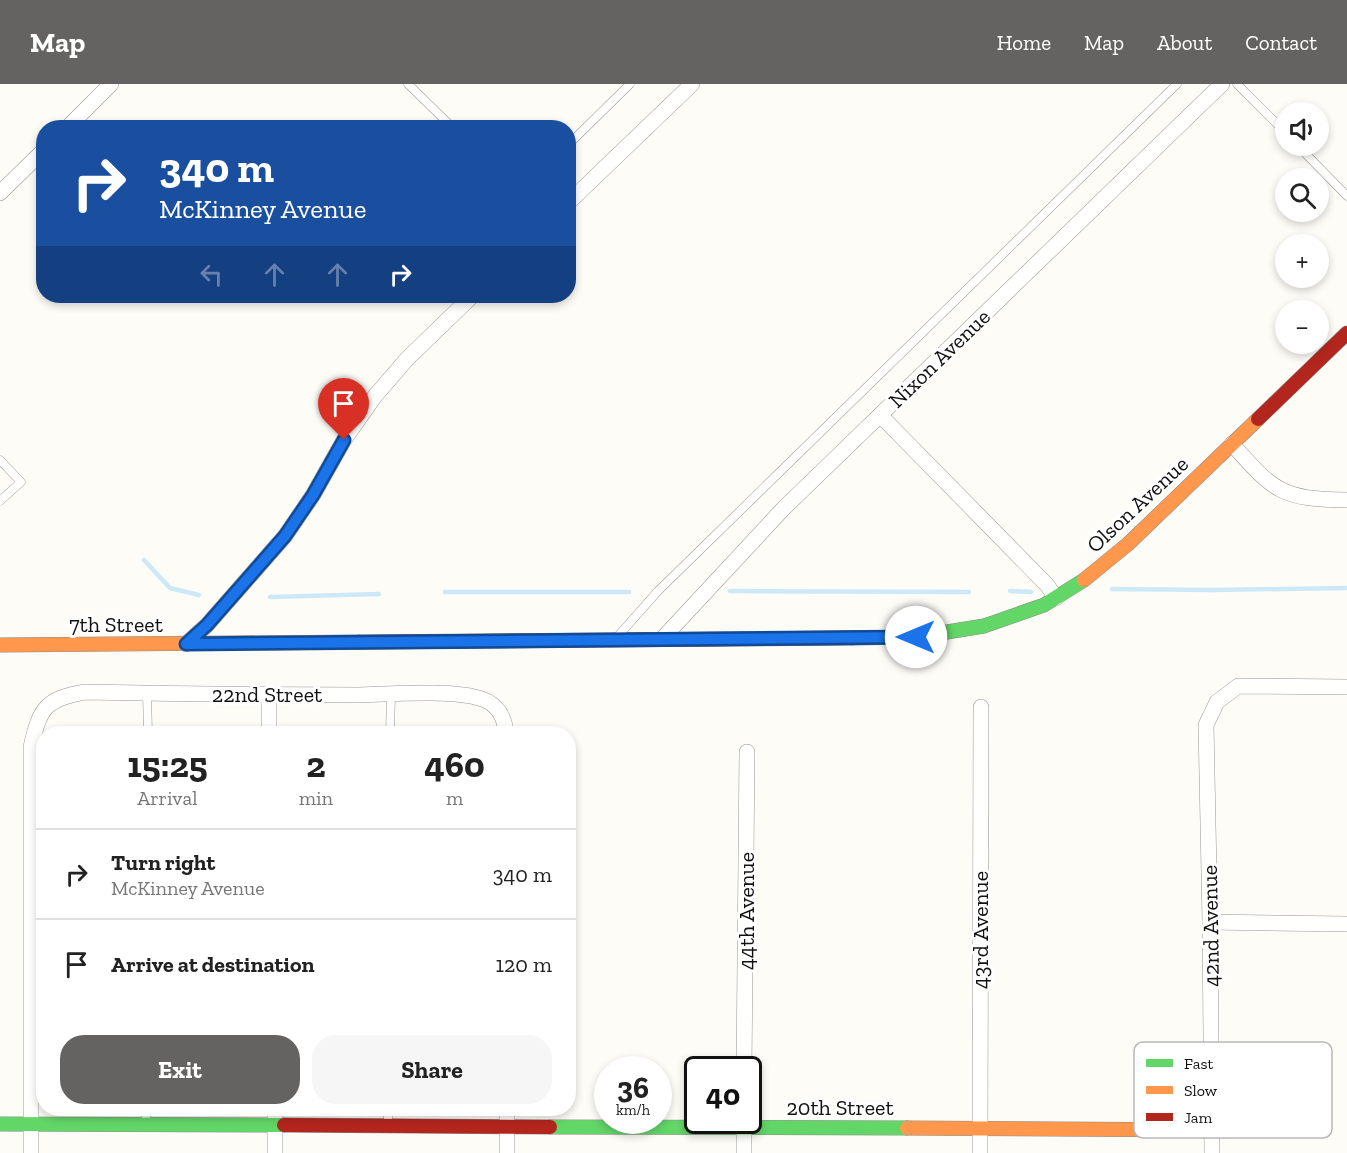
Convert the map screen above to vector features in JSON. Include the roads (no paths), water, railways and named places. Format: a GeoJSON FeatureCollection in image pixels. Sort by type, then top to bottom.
{"type":"FeatureCollection","features":[{"type":"Feature","properties":{"kind":"street"},"geometry":{"type":"LineString","coordinates":[[75,120],[111,84]]}},
{"type":"Feature","properties":{"kind":"street"},"geometry":{"type":"LineString","coordinates":[[576,195],[692,84]]}},
{"type":"Feature","properties":{"kind":"street","name":"Nixon Avenue"},"geometry":{"type":"LineString","coordinates":[[662,639],[783,509],[1222,84]]}},
{"type":"Feature","properties":{"kind":"street"},"geometry":{"type":"LineString","coordinates":[[0,193],[36,158]]}},
{"type":"Feature","properties":{"kind":"street"},"geometry":{"type":"LineString","coordinates":[[186,644],[207,625],[285,536],[313,495],[344,440],[375,396],[407,359],[465,303]]}},
{"type":"Feature","properties":{"kind":"street","name":"Olson Avenue"},"geometry":{"type":"LineString","coordinates":[[916,637],[984,626],[1044,605],[1088,578],[1128,544],[1347,333]]}},
{"type":"Feature","properties":{"kind":"street"},"geometry":{"type":"LineString","coordinates":[[880,415],[1047,585],[1056,598]]}},
{"type":"Feature","properties":{"kind":"street"},"geometry":{"type":"LineString","coordinates":[[1232,444],[1264,480],[1280,491],[1297,497],[1317,500],[1347,500]]}},
{"type":"Feature","properties":{"kind":"street","name":"7th Street"},"geometry":{"type":"LineString","coordinates":[[0,645],[916,637]]}},
{"type":"Feature","properties":{"kind":"street","name":"42nd Avenue"},"geometry":{"type":"LineString","coordinates":[[1211,1042],[1206,725],[1217,702],[1238,686],[1347,687]]}},
{"type":"Feature","properties":{"kind":"street","name":"22nd Street"},"geometry":{"type":"LineString","coordinates":[[31,1125],[31,747],[36,725],[50,702],[85,692],[269,695],[450,694],[483,699],[500,711],[505,726]]}},
{"type":"Feature","properties":{"kind":"street"},"geometry":{"type":"LineString","coordinates":[[269,695],[269,726]]}},
{"type":"Feature","properties":{"kind":"street","name":"43rd Avenue"},"geometry":{"type":"LineString","coordinates":[[980,1153],[981,707]]}},
{"type":"Feature","properties":{"kind":"street","name":"44th Avenue"},"geometry":{"type":"LineString","coordinates":[[744,1056],[747,752]]}},
{"type":"Feature","properties":{"kind":"street"},"geometry":{"type":"LineString","coordinates":[[1210,922],[1347,924]]}},
{"type":"Feature","properties":{"kind":"street"},"geometry":{"type":"LineString","coordinates":[[275,1116],[275,1153]]}},
{"type":"Feature","properties":{"kind":"street"},"geometry":{"type":"LineString","coordinates":[[507,1116],[507,1153]]}},
{"type":"Feature","properties":{"kind":"street","name":"20th Street"},"geometry":{"type":"LineString","coordinates":[[0,1124],[507,1128],[684,1125]]}},
{"type":"Feature","properties":{"kind":"street","name":"20th Street"},"geometry":{"type":"LineString","coordinates":[[762,1124],[1134,1129]]}},
{"type":"Feature","properties":{"kind":"street"},"geometry":{"type":"LineString","coordinates":[[31,1125],[31,1153]]}},
{"type":"Feature","properties":{"kind":"street"},"geometry":{"type":"LineString","coordinates":[[744,1134],[744,1153]]}},
{"type":"Feature","properties":{"kind":"lane"},"geometry":{"type":"LineString","coordinates":[[408,84],[445,120]]}},
{"type":"Feature","properties":{"kind":"lane"},"geometry":{"type":"LineString","coordinates":[[576,137],[630,84]]}},
{"type":"Feature","properties":{"kind":"lane"},"geometry":{"type":"LineString","coordinates":[[615,639],[658,591],[1177,84]]}},
{"type":"Feature","properties":{"kind":"lane"},"geometry":{"type":"LineString","coordinates":[[1238,84],[1275,122]]}},
{"type":"Feature","properties":{"kind":"lane"},"geometry":{"type":"LineString","coordinates":[[1308,156],[1347,196]]}},
{"type":"Feature","properties":{"kind":"lane"},"geometry":{"type":"LineString","coordinates":[[0,460],[21,482],[0,501]]}},
{"type":"Feature","properties":{"kind":"lane"},"geometry":{"type":"LineString","coordinates":[[147,693],[148,726]]}},
{"type":"Feature","properties":{"kind":"lane"},"geometry":{"type":"LineString","coordinates":[[390,726],[391,694]]}},
{"type":"Feature","properties":{"kind":"lane"},"geometry":{"type":"LineString","coordinates":[[146,1116],[146,1125]]}},
{"type":"Feature","properties":{"kind":"lane"},"geometry":{"type":"LineString","coordinates":[[388,1116],[388,1127]]}},
{"type":"Feature","properties":{"kind":"waterway"},"geometry":{"type":"LineString","coordinates":[[144,560],[170,588],[199,595]]}},
{"type":"Feature","properties":{"kind":"waterway"},"geometry":{"type":"LineString","coordinates":[[1112,589],[1347,588]]}},
{"type":"Feature","properties":{"kind":"waterway"},"geometry":{"type":"LineString","coordinates":[[730,591],[969,592]]}},
{"type":"Feature","properties":{"kind":"waterway"},"geometry":{"type":"LineString","coordinates":[[1010,591],[1031,592]]}},
{"type":"Feature","properties":{"kind":"waterway"},"geometry":{"type":"LineString","coordinates":[[445,592],[629,592]]}},
{"type":"Feature","properties":{"kind":"waterway"},"geometry":{"type":"LineString","coordinates":[[270,597],[379,594]]}}]}
